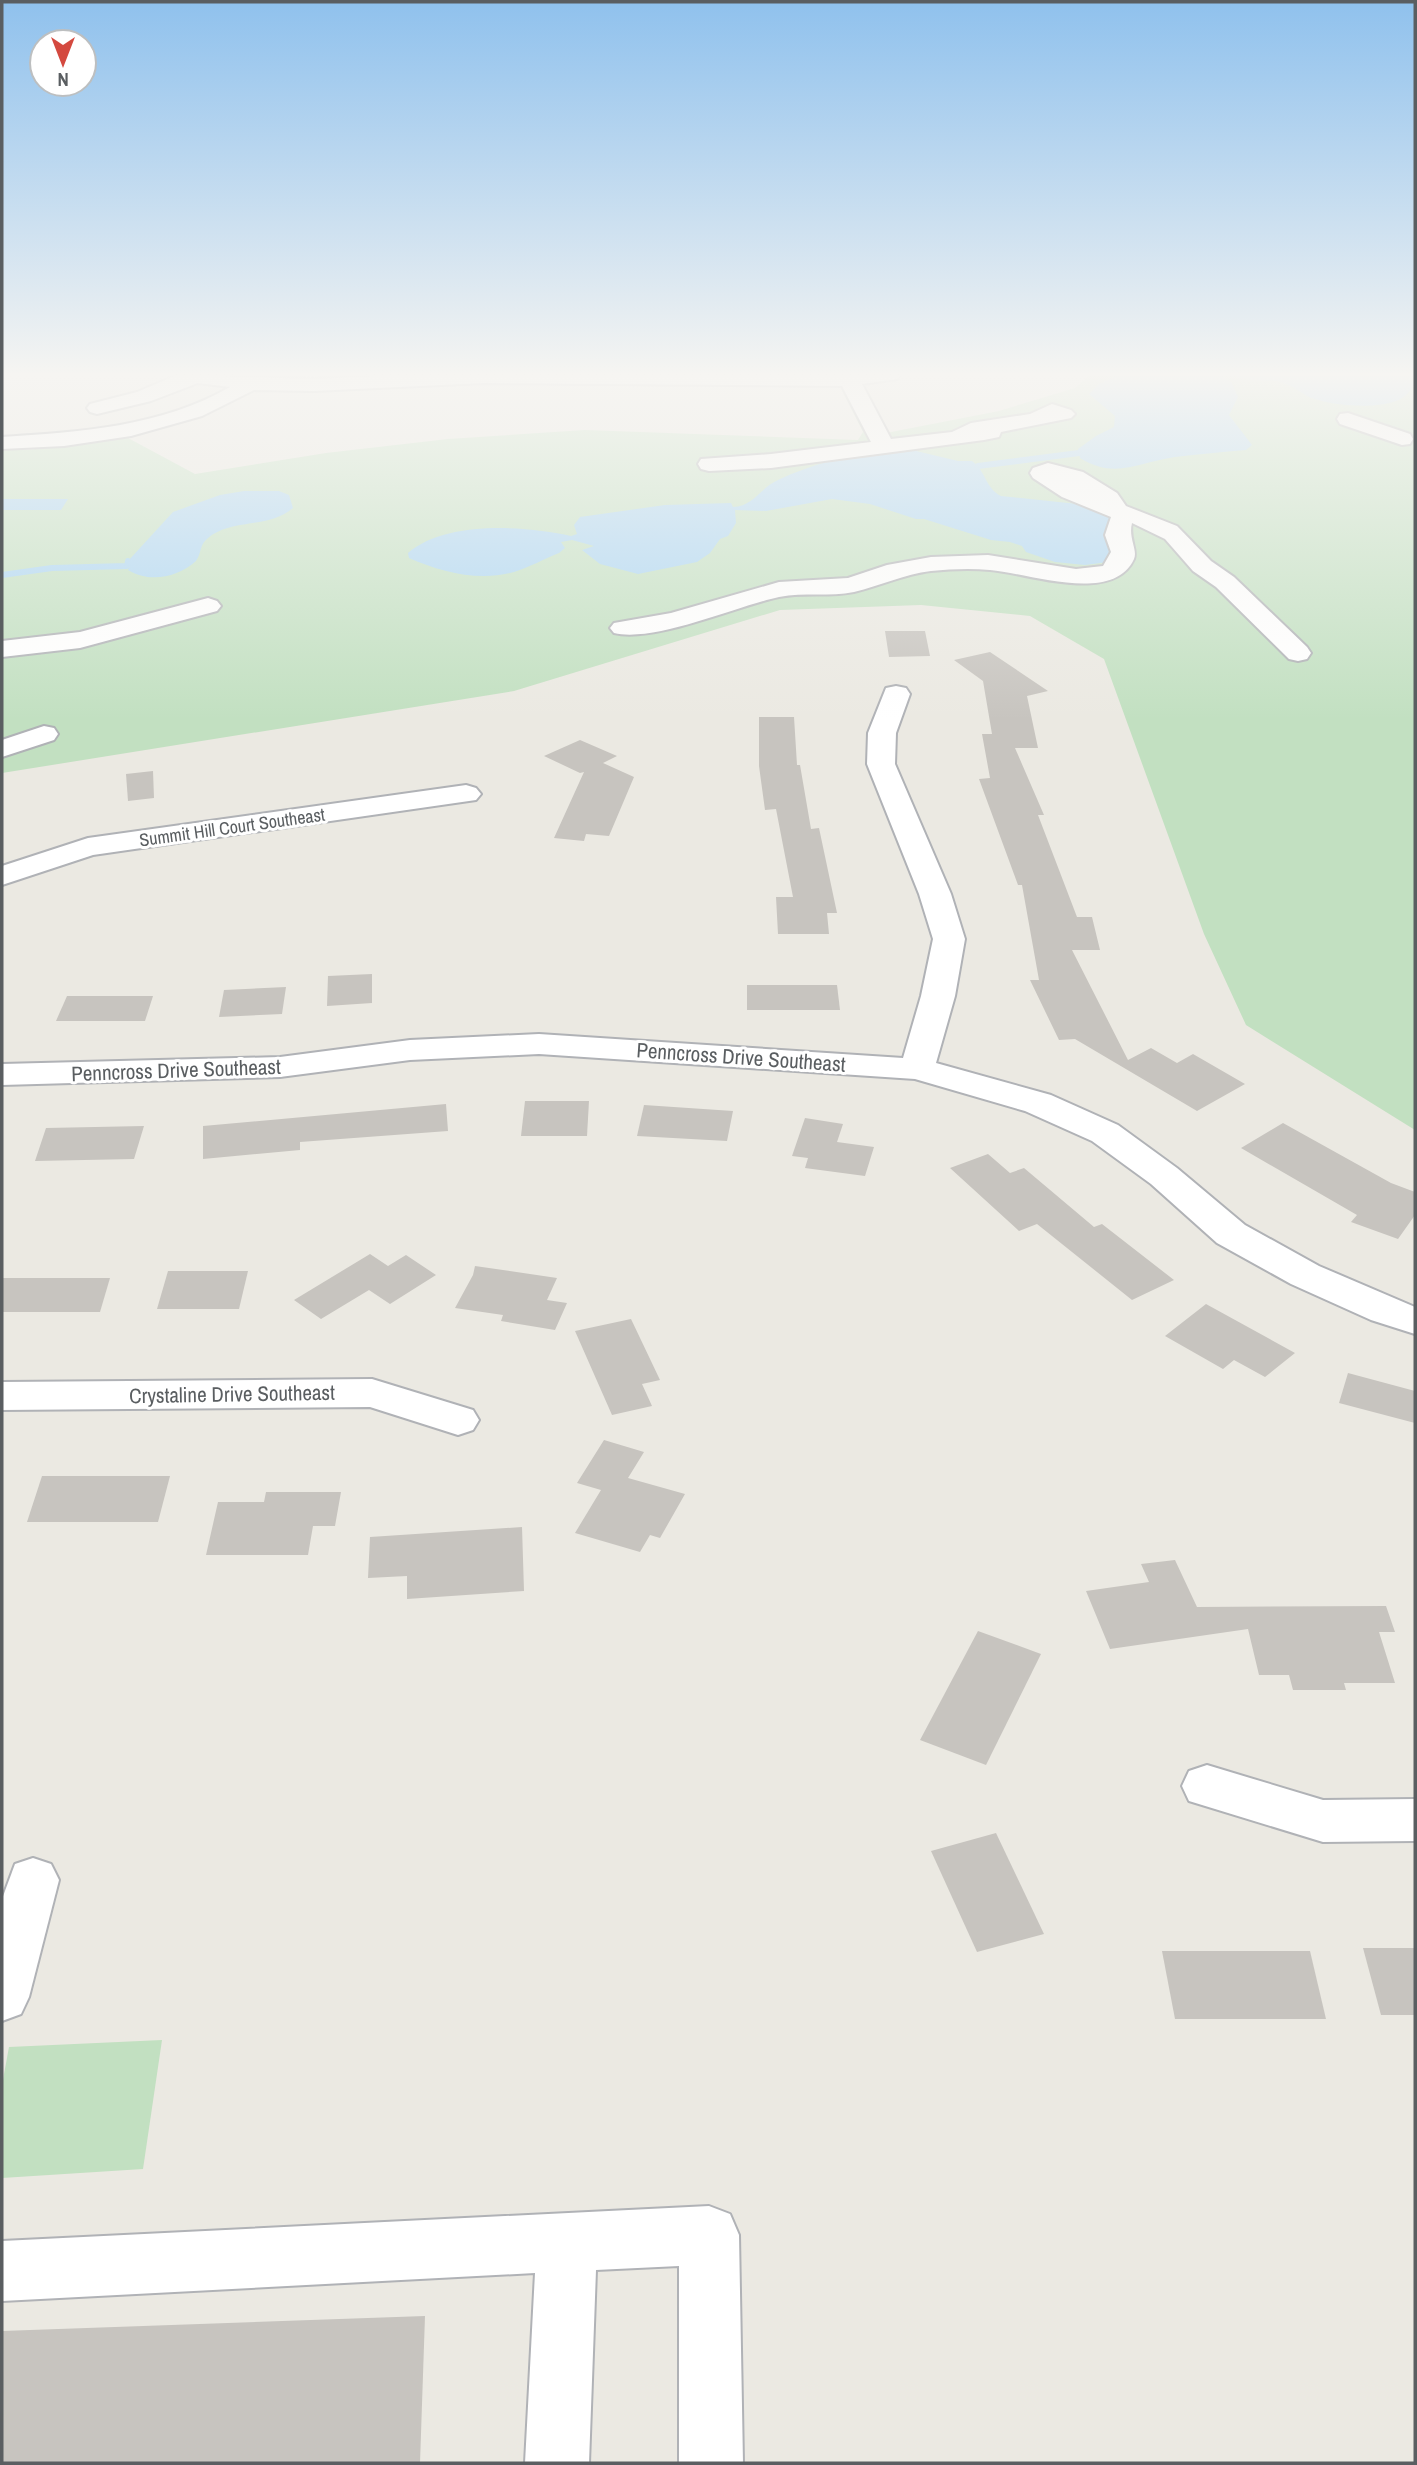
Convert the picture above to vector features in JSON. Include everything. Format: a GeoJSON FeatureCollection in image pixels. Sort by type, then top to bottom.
{"type":"FeatureCollection","features":[{"type":"Feature","properties":{"kind":"street"},"geometry":{"type":"LineString","coordinates":[[622,628],[674,620],[779,589],[851,585],[896,570],[931,564],[988,562],[1076,576],[1098,576],[1112,571],[1122,558],[1123,552],[1116,535],[1123,516],[1117,511],[1174,535],[1201,565],[1226,582],[1298,653]]}},
{"type":"Feature","properties":{"kind":"street"},"geometry":{"type":"LineString","coordinates":[[2,649],[66,645],[208,606]]}},
{"type":"Feature","properties":{"kind":"street"},"geometry":{"type":"LineString","coordinates":[[896,694],[882,733],[881,764],[935,894],[949,939],[938,996],[917,1069]]}},
{"type":"Feature","properties":{"kind":"street"},"geometry":{"type":"LineString","coordinates":[[2,749],[44,734]]}},
{"type":"Feature","properties":{"kind":"street","name":"Summit Hill Court Southeast"},"geometry":{"type":"LineString","coordinates":[[2,876],[89,848],[466,794]]}},
{"type":"Feature","properties":{"kind":"street","name":"Penncross Drive Southeast"},"geometry":{"type":"LineString","coordinates":[[2,1075],[280,1067],[410,1050],[539,1044],[917,1069],[1038,1103],[1105,1133],[1164,1176],[1231,1234],[1305,1275],[1385,1311],[1415,1321]]}},
{"type":"Feature","properties":{"kind":"street","name":"Crystaline Drive Southeast"},"geometry":{"type":"LineString","coordinates":[[2,1396],[372,1393],[458,1420]]}},
{"type":"Feature","properties":{"kind":"street"},"geometry":{"type":"LineString","coordinates":[[1207,1786],[1324,1821],[1415,1820]]}},
{"type":"Feature","properties":{"kind":"street"},"geometry":{"type":"LineString","coordinates":[[2,1997],[33,1880]]}},
{"type":"Feature","properties":{"kind":"street"},"geometry":{"type":"LineString","coordinates":[[2,2271],[709,2235],[710,2463]]}},
{"type":"Feature","properties":{"kind":"street"},"geometry":{"type":"LineString","coordinates":[[557,2463],[567,2242]]}},
{"type":"Feature","properties":{"kind":"green space"},"geometry":{"type":"Polygon","coordinates":[[[2,490],[1415,490],[1415,1130],[1246,1025],[1204,934],[1104,659],[1030,616],[921,605],[780,610],[514,691],[2,773],[2,490]]]}},
{"type":"Feature","properties":{"kind":"green space"},"geometry":{"type":"Polygon","coordinates":[[[162,2040],[143,2169],[2,2178],[2,2085],[9,2047],[162,2040]]]}},
{"type":"Feature","properties":{"kind":"water"},"geometry":{"type":"Polygon","coordinates":[[[764,490],[993,490],[1001,496],[1087,505],[1112,517],[1108,562],[1085,565],[1055,562],[1026,552],[1022,546],[1010,542],[991,540],[870,504],[832,499],[766,511],[735,510],[736,523],[728,536],[720,539],[710,553],[697,562],[638,574],[600,564],[582,550],[594,546],[572,540],[561,542],[565,548],[559,553],[501,575],[474,576],[434,568],[409,558],[408,553],[424,542],[465,530],[510,528],[571,536],[577,534],[574,525],[580,517],[665,505],[731,503],[733,507],[752,500],[764,490]]]}},
{"type":"Feature","properties":{"kind":"water"},"geometry":{"type":"Polygon","coordinates":[[[244,491],[279,491],[289,495],[293,508],[272,519],[236,526],[214,534],[203,543],[196,561],[172,575],[145,576],[128,570],[128,561],[173,512],[220,495],[244,491]]]}},
{"type":"Feature","properties":{"kind":"water"},"geometry":{"type":"Polygon","coordinates":[[[2,499],[68,499],[61,510],[2,510],[2,499]]]}},
{"type":"Feature","properties":{"kind":"building"},"geometry":{"type":"Polygon","coordinates":[[[885,631],[925,631],[930,656],[889,657],[885,631]]]}},
{"type":"Feature","properties":{"kind":"building"},"geometry":{"type":"Polygon","coordinates":[[[990,652],[1048,691],[1027,696],[1038,748],[1015,748],[1044,815],[1038,815],[1077,917],[1092,917],[1100,950],[1072,950],[1128,1060],[1151,1048],[1177,1063],[1193,1054],[1245,1084],[1197,1111],[1075,1039],[1059,1040],[1030,980],[1039,980],[1022,885],[1018,885],[979,779],[990,778],[982,734],[992,734],[983,681],[954,660],[990,652]]]}},
{"type":"Feature","properties":{"kind":"building"},"geometry":{"type":"Polygon","coordinates":[[[759,717],[794,717],[797,765],[800,765],[811,829],[819,828],[837,913],[827,913],[829,934],[778,934],[776,897],[793,897],[776,809],[765,810],[759,766],[759,717]]]}},
{"type":"Feature","properties":{"kind":"building"},"geometry":{"type":"Polygon","coordinates":[[[580,740],[617,756],[603,763],[634,777],[609,836],[586,834],[584,841],[554,838],[584,772],[580,773],[544,756],[580,740]]]}},
{"type":"Feature","properties":{"kind":"building"},"geometry":{"type":"Polygon","coordinates":[[[153,771],[154,798],[128,801],[126,774],[153,771]]]}},
{"type":"Feature","properties":{"kind":"building"},"geometry":{"type":"Polygon","coordinates":[[[372,974],[372,1003],[327,1006],[328,976],[372,974]]]}},
{"type":"Feature","properties":{"kind":"building"},"geometry":{"type":"Polygon","coordinates":[[[747,985],[837,985],[840,1010],[747,1010],[747,985]]]}},
{"type":"Feature","properties":{"kind":"building"},"geometry":{"type":"Polygon","coordinates":[[[286,987],[282,1014],[219,1017],[224,990],[286,987]]]}},
{"type":"Feature","properties":{"kind":"building"},"geometry":{"type":"Polygon","coordinates":[[[67,996],[153,996],[145,1021],[56,1021],[67,996]]]}},
{"type":"Feature","properties":{"kind":"building"},"geometry":{"type":"Polygon","coordinates":[[[525,1101],[589,1101],[587,1136],[521,1136],[525,1101]]]}},
{"type":"Feature","properties":{"kind":"building"},"geometry":{"type":"Polygon","coordinates":[[[446,1104],[448,1131],[300,1142],[300,1150],[203,1159],[203,1126],[446,1104]]]}},
{"type":"Feature","properties":{"kind":"building"},"geometry":{"type":"Polygon","coordinates":[[[644,1105],[733,1111],[727,1141],[637,1136],[644,1105]]]}},
{"type":"Feature","properties":{"kind":"building"},"geometry":{"type":"Polygon","coordinates":[[[805,1118],[843,1124],[837,1142],[874,1147],[865,1176],[805,1168],[808,1158],[792,1156],[805,1118]]]}},
{"type":"Feature","properties":{"kind":"building"},"geometry":{"type":"Polygon","coordinates":[[[1283,1123],[1391,1183],[1415,1192],[1415,1215],[1398,1239],[1351,1222],[1357,1215],[1241,1148],[1283,1123]]]}},
{"type":"Feature","properties":{"kind":"building"},"geometry":{"type":"Polygon","coordinates":[[[144,1126],[134,1159],[35,1161],[46,1128],[144,1126]]]}},
{"type":"Feature","properties":{"kind":"building"},"geometry":{"type":"Polygon","coordinates":[[[988,1154],[1010,1173],[1024,1168],[1094,1227],[1102,1224],[1174,1280],[1132,1300],[1037,1224],[1019,1231],[950,1168],[988,1154]]]}},
{"type":"Feature","properties":{"kind":"building"},"geometry":{"type":"Polygon","coordinates":[[[370,1254],[388,1266],[406,1255],[436,1275],[390,1304],[369,1290],[321,1319],[294,1300],[370,1254]]]}},
{"type":"Feature","properties":{"kind":"building"},"geometry":{"type":"Polygon","coordinates":[[[475,1266],[557,1278],[547,1300],[567,1303],[555,1330],[501,1321],[503,1315],[455,1308],[475,1266]]]}},
{"type":"Feature","properties":{"kind":"building"},"geometry":{"type":"Polygon","coordinates":[[[168,1271],[248,1271],[239,1309],[157,1309],[168,1271]]]}},
{"type":"Feature","properties":{"kind":"building"},"geometry":{"type":"Polygon","coordinates":[[[2,1278],[110,1278],[100,1312],[2,1312],[2,1278]]]}},
{"type":"Feature","properties":{"kind":"building"},"geometry":{"type":"Polygon","coordinates":[[[1206,1304],[1295,1353],[1265,1377],[1234,1360],[1223,1369],[1165,1336],[1206,1304]]]}},
{"type":"Feature","properties":{"kind":"building"},"geometry":{"type":"Polygon","coordinates":[[[631,1319],[660,1380],[642,1384],[652,1406],[612,1415],[575,1331],[631,1319]]]}},
{"type":"Feature","properties":{"kind":"building"},"geometry":{"type":"Polygon","coordinates":[[[1348,1373],[1415,1391],[1415,1423],[1339,1403],[1348,1373]]]}},
{"type":"Feature","properties":{"kind":"building"},"geometry":{"type":"Polygon","coordinates":[[[604,1440],[644,1452],[628,1478],[685,1494],[660,1538],[650,1535],[640,1552],[575,1533],[601,1490],[577,1483],[604,1440]]]}},
{"type":"Feature","properties":{"kind":"building"},"geometry":{"type":"Polygon","coordinates":[[[42,1476],[170,1476],[158,1522],[27,1522],[42,1476]]]}},
{"type":"Feature","properties":{"kind":"building"},"geometry":{"type":"Polygon","coordinates":[[[266,1492],[341,1492],[335,1526],[313,1526],[308,1555],[206,1555],[218,1502],[264,1502],[266,1492]]]}},
{"type":"Feature","properties":{"kind":"building"},"geometry":{"type":"Polygon","coordinates":[[[522,1527],[524,1591],[407,1599],[407,1576],[368,1578],[370,1537],[522,1527]]]}},
{"type":"Feature","properties":{"kind":"building"},"geometry":{"type":"Polygon","coordinates":[[[1175,1560],[1197,1607],[1386,1606],[1395,1632],[1379,1632],[1395,1683],[1344,1683],[1346,1690],[1293,1690],[1289,1675],[1259,1675],[1248,1629],[1110,1649],[1086,1591],[1149,1582],[1141,1564],[1175,1560]]]}},
{"type":"Feature","properties":{"kind":"building"},"geometry":{"type":"Polygon","coordinates":[[[978,1631],[1041,1654],[986,1765],[920,1740],[978,1631]]]}},
{"type":"Feature","properties":{"kind":"building"},"geometry":{"type":"Polygon","coordinates":[[[996,1833],[1044,1934],[977,1952],[931,1851],[996,1833]]]}},
{"type":"Feature","properties":{"kind":"building"},"geometry":{"type":"Polygon","coordinates":[[[1363,1948],[1415,1948],[1415,2015],[1381,2015],[1363,1948]]]}},
{"type":"Feature","properties":{"kind":"building"},"geometry":{"type":"Polygon","coordinates":[[[1162,1951],[1310,1951],[1326,2019],[1175,2019],[1162,1951]]]}},
{"type":"Feature","properties":{"kind":"building"},"geometry":{"type":"Polygon","coordinates":[[[425,2316],[420,2463],[2,2463],[2,2331],[425,2316]]]}},
{"type":"Feature","properties":{"kind":"waterway"},"geometry":{"type":"LineString","coordinates":[[2,575],[52,568],[127,566],[128,561]]}}]}
